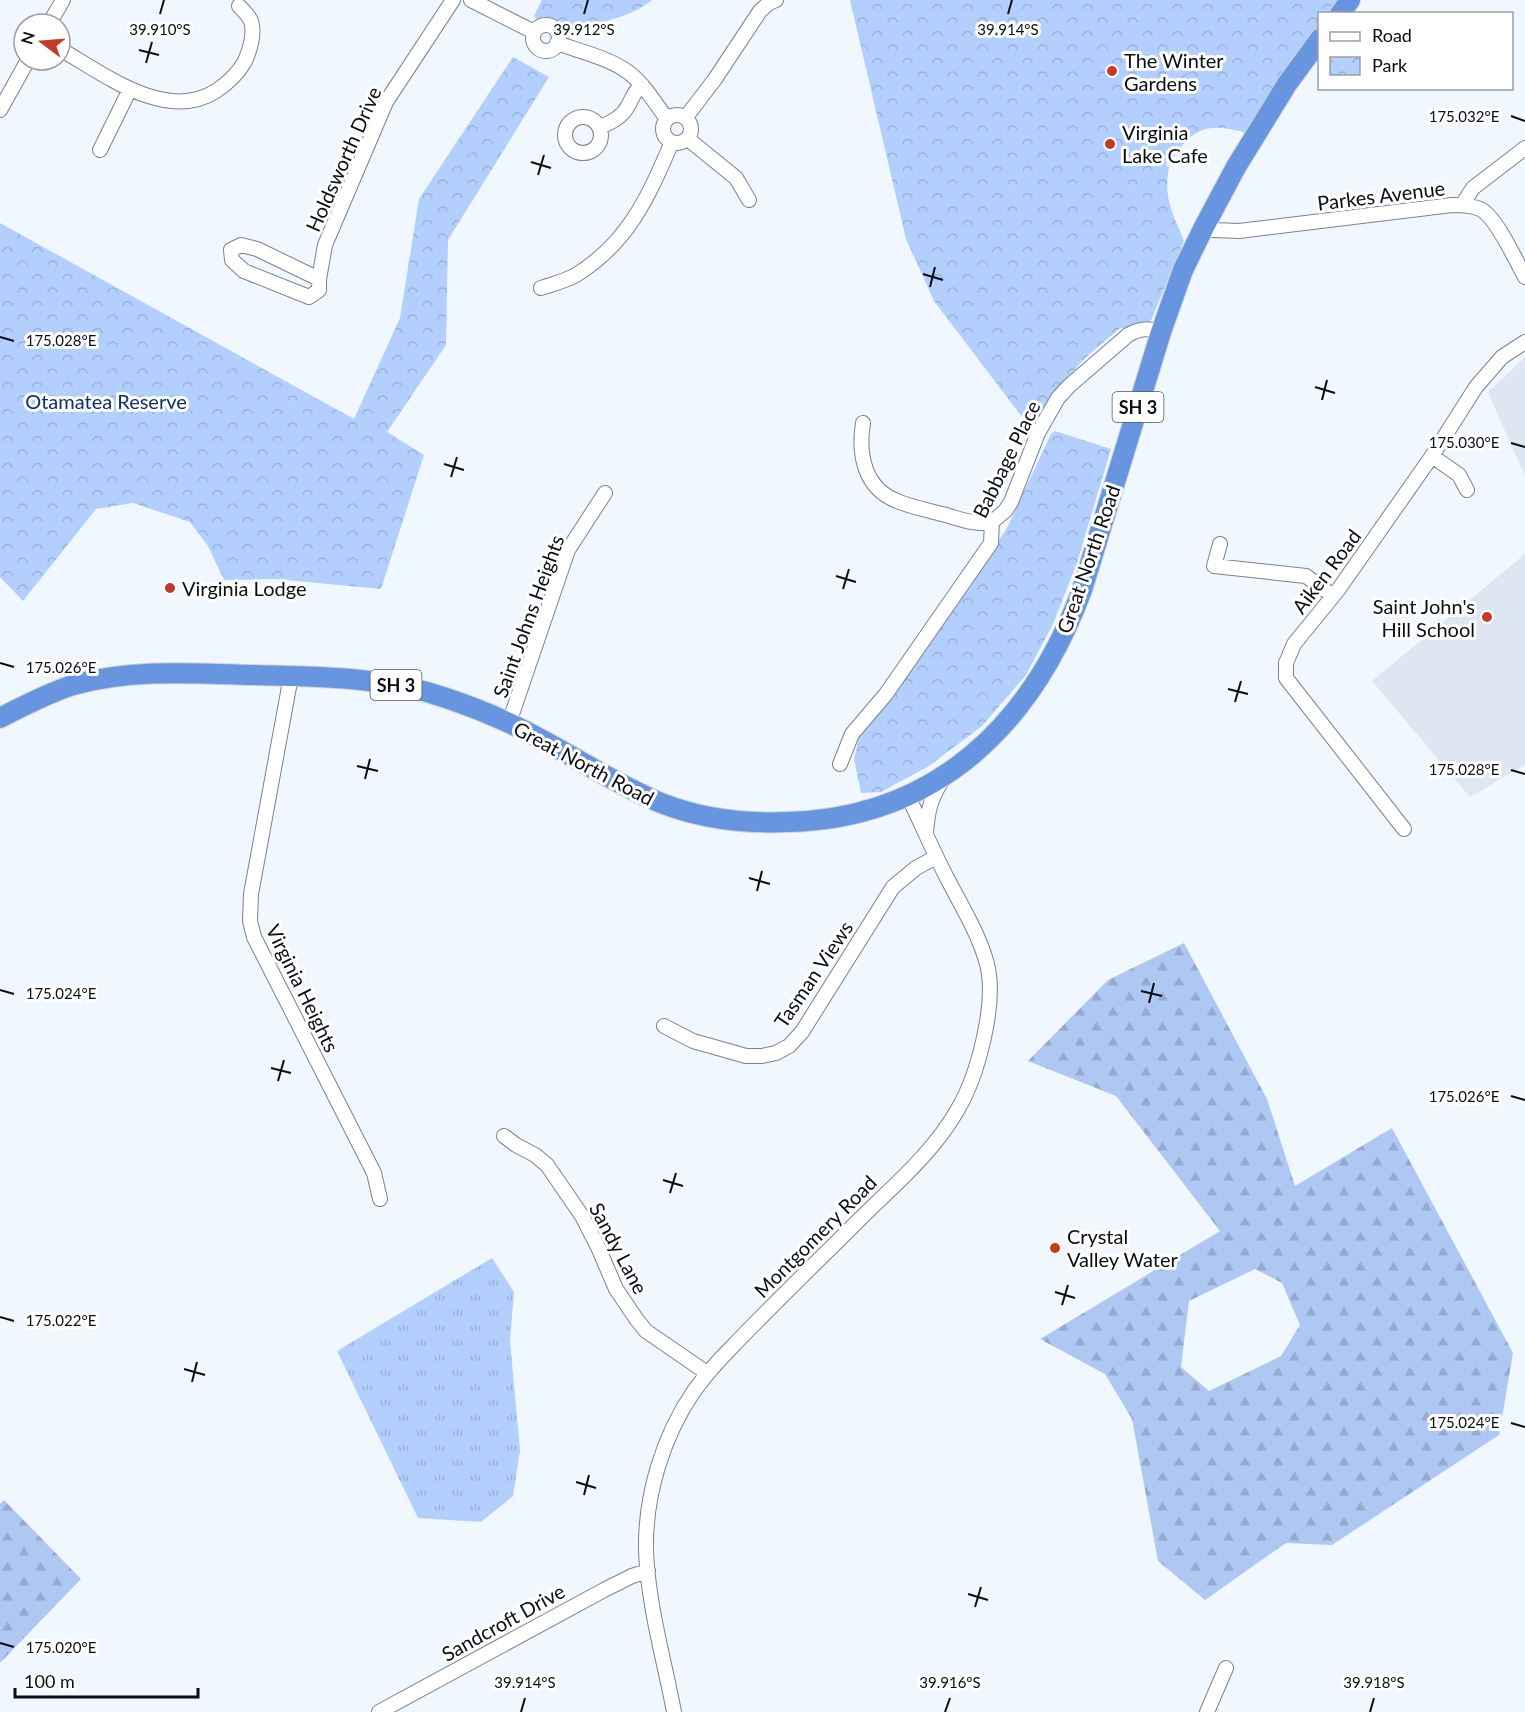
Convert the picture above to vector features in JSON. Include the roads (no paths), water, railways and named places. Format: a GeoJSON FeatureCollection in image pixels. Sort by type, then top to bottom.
{"type":"FeatureCollection","features":[{"type":"Feature","properties":{"kind":"highway","name":"Great North Road"},"geometry":{"type":"LineString","coordinates":[[0,718],[72,686],[109,678],[180,673],[352,679],[414,688],[445,697],[509,723],[632,790],[697,815],[773,823],[811,822],[847,816],[908,796],[945,776],[989,740],[1015,712],[1056,651],[1082,590],[1161,332],[1184,270],[1204,227],[1251,142],[1287,84],[1318,42]]}},
{"type":"Feature","properties":{"kind":"street","name":"Holdsworth Drive"},"geometry":{"type":"LineString","coordinates":[[313,276],[386,102],[453,0]]}},
{"type":"Feature","properties":{"kind":"street"},"geometry":{"type":"LineString","coordinates":[[471,0],[534,32],[533,41],[542,50],[551,50],[557,43],[619,66],[642,85],[667,119]]}},
{"type":"Feature","properties":{"kind":"street"},"geometry":{"type":"LineString","coordinates":[[686,117],[715,79],[760,11],[776,0]]}},
{"type":"Feature","properties":{"kind":"street"},"geometry":{"type":"LineString","coordinates":[[72,56],[130,89],[152,98],[172,102],[191,101],[209,95],[225,85],[240,70],[248,55],[252,37],[250,20],[239,6]]}},
{"type":"Feature","properties":{"kind":"street"},"geometry":{"type":"LineString","coordinates":[[0,110],[21,72]]}},
{"type":"Feature","properties":{"kind":"street"},"geometry":{"type":"LineString","coordinates":[[600,127],[617,119],[624,112],[635,90],[642,85]]}},
{"type":"Feature","properties":{"kind":"street"},"geometry":{"type":"LineString","coordinates":[[100,150],[130,89]]}},
{"type":"Feature","properties":{"kind":"street"},"geometry":{"type":"LineString","coordinates":[[678,114],[686,117],[692,128],[688,139],[682,143],[672,142],[666,137],[663,126],[667,119],[678,114]]}},
{"type":"Feature","properties":{"kind":"street"},"geometry":{"type":"LineString","coordinates":[[688,139],[736,178],[749,200]]}},
{"type":"Feature","properties":{"kind":"street"},"geometry":{"type":"LineString","coordinates":[[541,288],[574,276],[622,236],[656,179],[672,142]]}},
{"type":"Feature","properties":{"kind":"street"},"geometry":{"type":"LineString","coordinates":[[1462,205],[1473,189],[1525,148]]}},
{"type":"Feature","properties":{"kind":"street","name":"Parkes Avenue"},"geometry":{"type":"LineString","coordinates":[[1204,227],[1219,231],[1239,231],[1462,205],[1481,209],[1488,215],[1525,277]]}},
{"type":"Feature","properties":{"kind":"street"},"geometry":{"type":"LineString","coordinates":[[241,245],[257,249],[313,276],[319,290],[309,297],[244,271],[232,260],[231,250],[241,245]]}},
{"type":"Feature","properties":{"kind":"street"},"geometry":{"type":"LineString","coordinates":[[287,289],[313,276]]}},
{"type":"Feature","properties":{"kind":"street","name":"Babbage Place"},"geometry":{"type":"LineString","coordinates":[[840,764],[852,734],[886,694],[991,543],[992,522],[1005,511],[1011,502],[1038,433],[1058,398],[1128,335],[1144,328],[1161,332]]}},
{"type":"Feature","properties":{"kind":"street","name":"Aiken Road"},"geometry":{"type":"LineString","coordinates":[[1404,829],[1286,678],[1286,663],[1294,644],[1333,596],[1432,456],[1476,387],[1502,357],[1525,342]]}},
{"type":"Feature","properties":{"kind":"street"},"geometry":{"type":"LineString","coordinates":[[863,423],[860,439],[866,472],[884,494],[897,501],[976,523],[992,522]]}},
{"type":"Feature","properties":{"kind":"street"},"geometry":{"type":"LineString","coordinates":[[1432,456],[1459,475],[1467,490]]}},
{"type":"Feature","properties":{"kind":"street","name":"Saint Johns Heights"},"geometry":{"type":"LineString","coordinates":[[509,723],[568,550],[605,493]]}},
{"type":"Feature","properties":{"kind":"street"},"geometry":{"type":"LineString","coordinates":[[1220,544],[1214,566],[1306,576],[1333,596]]}},
{"type":"Feature","properties":{"kind":"street","name":"Virginia Heights"},"geometry":{"type":"LineString","coordinates":[[291,676],[251,894],[250,921],[254,936],[374,1173],[380,1199]]}},
{"type":"Feature","properties":{"kind":"street"},"geometry":{"type":"LineString","coordinates":[[926,834],[932,797],[945,776]]}},
{"type":"Feature","properties":{"kind":"street","name":"Montgomery Road"},"geometry":{"type":"LineString","coordinates":[[674,1712],[655,1622],[648,1571],[647,1528],[655,1480],[663,1451],[675,1425],[707,1373],[935,1142],[959,1108],[968,1090],[980,1054],[987,1018],[989,981],[987,965],[972,926],[908,796]]}},
{"type":"Feature","properties":{"kind":"street","name":"Tasman Views"},"geometry":{"type":"LineString","coordinates":[[663,1026],[693,1041],[746,1056],[776,1053],[789,1046],[802,1032],[893,887],[916,868],[936,856]]}},
{"type":"Feature","properties":{"kind":"street","name":"Sandy Lane"},"geometry":{"type":"LineString","coordinates":[[504,1136],[547,1165],[582,1216],[616,1289],[646,1331],[707,1373]]}},
{"type":"Feature","properties":{"kind":"street","name":"Sandcroft Drive"},"geometry":{"type":"LineString","coordinates":[[379,1712],[632,1575],[648,1571]]}},
{"type":"Feature","properties":{"kind":"street"},"geometry":{"type":"LineString","coordinates":[[1207,1712],[1226,1668]]}},
{"type":"Feature","properties":{"kind":"place","name":"The Winter Gardens"},"geometry":{"type":"Point","coordinates":[1112,71]}},
{"type":"Feature","properties":{"kind":"place","name":"Virginia Lake Cafe"},"geometry":{"type":"Point","coordinates":[1110,144]}},
{"type":"Feature","properties":{"kind":"place","name":"Virginia Lodge"},"geometry":{"type":"Point","coordinates":[170,588]}},
{"type":"Feature","properties":{"kind":"place","name":"Saint John's Hill School"},"geometry":{"type":"Point","coordinates":[1487,617]}},
{"type":"Feature","properties":{"kind":"place","name":"Crystal Valley Water"},"geometry":{"type":"Point","coordinates":[1055,1248]}},
{"type":"Feature","properties":{"kind":"park label","name":"Otamatea Reserve"},"geometry":{"type":"Point","coordinates":[106,401]}}]}
